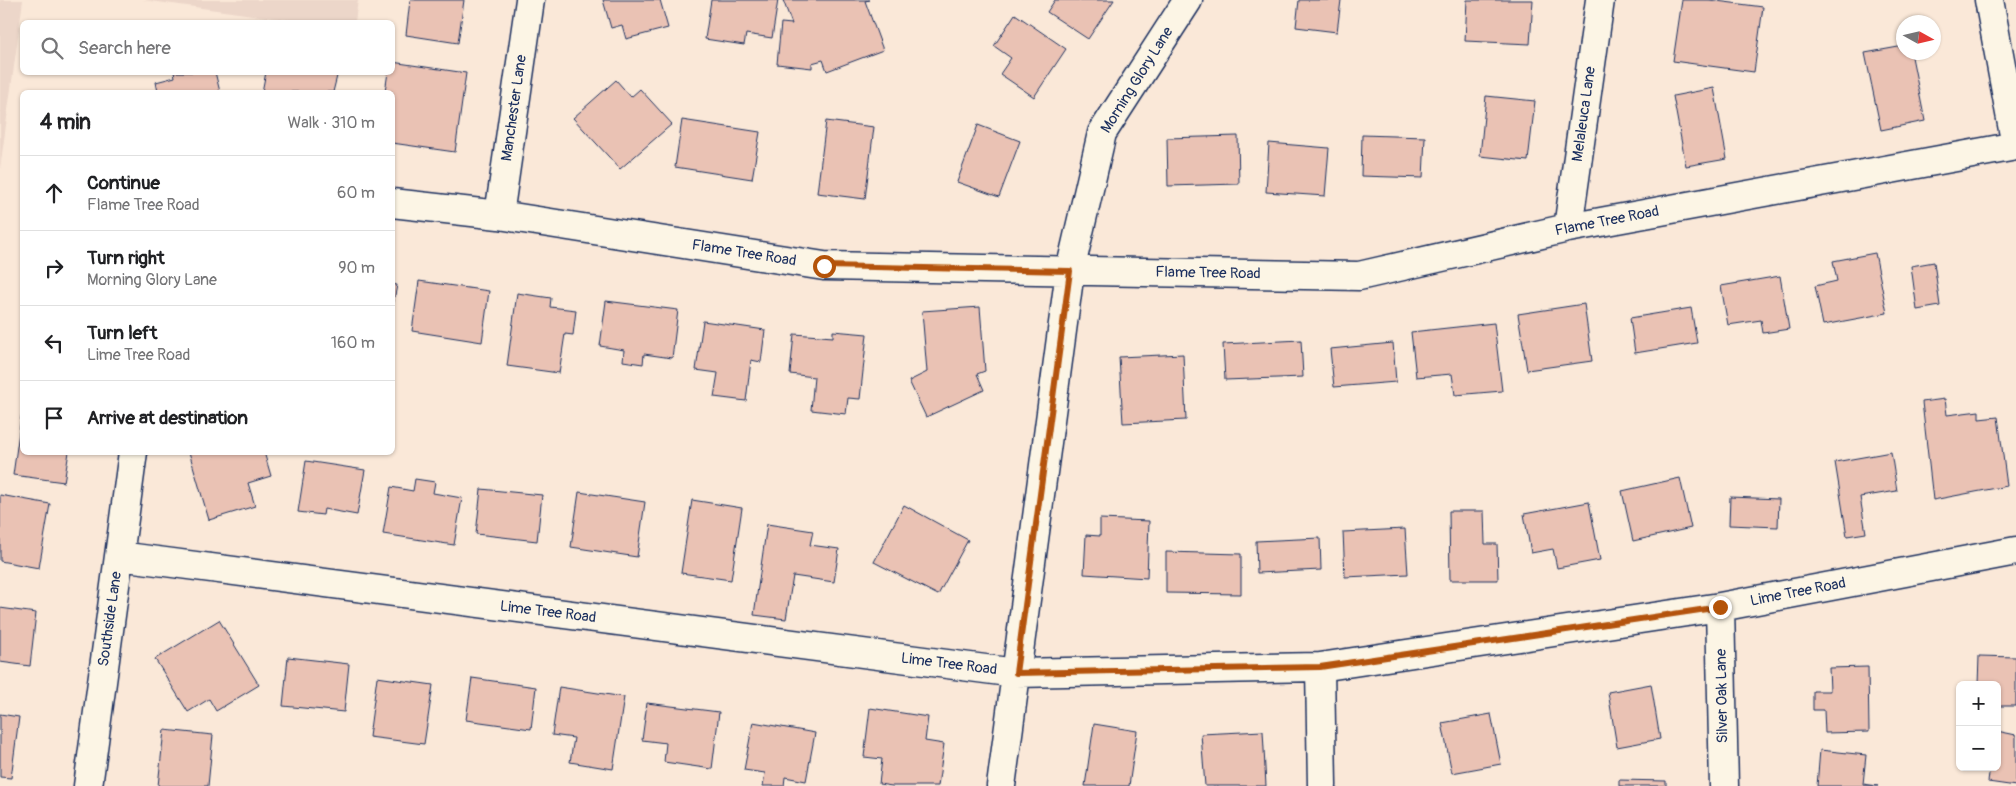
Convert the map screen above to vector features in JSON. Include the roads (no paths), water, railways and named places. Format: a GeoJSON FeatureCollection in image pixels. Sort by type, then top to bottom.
{"type":"FeatureCollection","features":[{"type":"Feature","properties":{"kind":"street","name":"Manchester Lane"},"geometry":{"type":"LineString","coordinates":[[499,216],[530,0]]}},
{"type":"Feature","properties":{"kind":"street","name":"Morning Glory Lane"},"geometry":{"type":"LineString","coordinates":[[1001,786],[1070,271],[1102,134],[1188,0]]}},
{"type":"Feature","properties":{"kind":"street","name":"Melaleuca Lane"},"geometry":{"type":"LineString","coordinates":[[1568,228],[1600,0]]}},
{"type":"Feature","properties":{"kind":"street"},"geometry":{"type":"LineString","coordinates":[[1989,0],[2016,146]]}},
{"type":"Feature","properties":{"kind":"street","name":"Flame Tree Road"},"geometry":{"type":"LineString","coordinates":[[395,203],[499,216],[824,266],[1359,276],[1568,228],[2016,146]]}},
{"type":"Feature","properties":{"kind":"street","name":"Southside Lane"},"geometry":{"type":"LineString","coordinates":[[88,786],[133,455]]}},
{"type":"Feature","properties":{"kind":"street","name":"Lime Tree Road"},"geometry":{"type":"LineString","coordinates":[[119,556],[1016,673],[1320,667],[1720,607],[2016,551]]}},
{"type":"Feature","properties":{"kind":"street","name":"Silver Oak Lane"},"geometry":{"type":"LineString","coordinates":[[1720,607],[1724,786]]}},
{"type":"Feature","properties":{"kind":"street"},"geometry":{"type":"LineString","coordinates":[[1320,667],[1322,786]]}}]}
